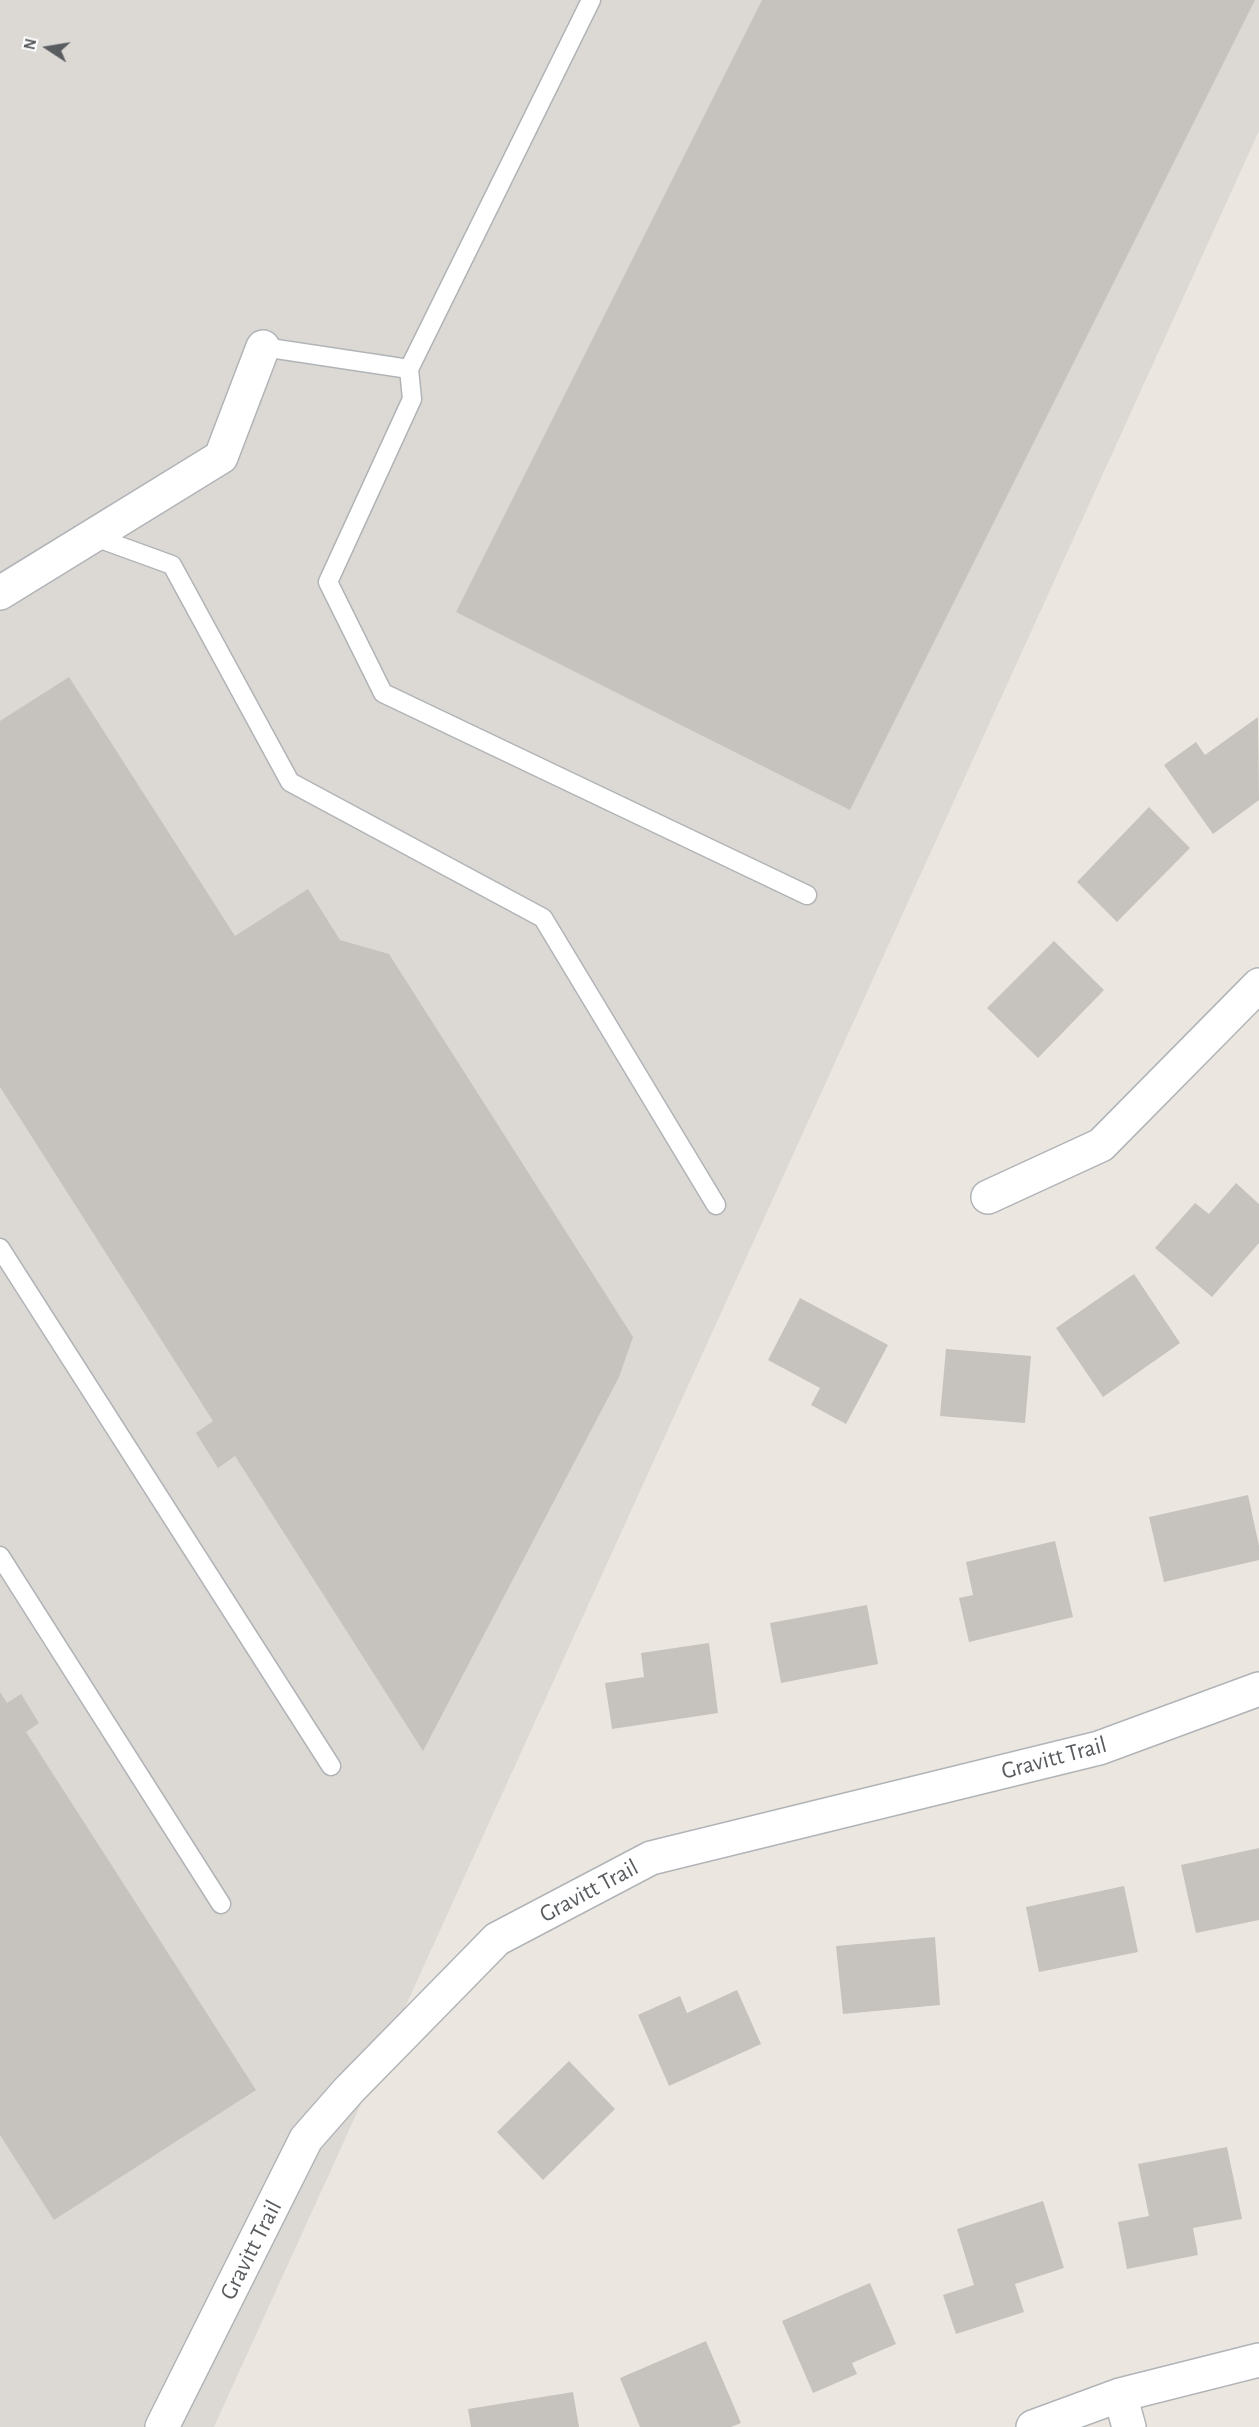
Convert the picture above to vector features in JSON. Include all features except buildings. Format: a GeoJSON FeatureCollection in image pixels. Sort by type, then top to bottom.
{"type":"FeatureCollection","features":[{"type":"Feature","properties":{"kind":"street"},"geometry":{"type":"LineString","coordinates":[[0,593],[221,457],[263,347]]}},
{"type":"Feature","properties":{"kind":"street"},"geometry":{"type":"LineString","coordinates":[[988,1197],[1101,1145],[1259,985]]}},
{"type":"Feature","properties":{"kind":"street","name":"Gravitt Trail"},"geometry":{"type":"LineString","coordinates":[[162,2427],[306,2139],[349,2090],[497,1940],[651,1858],[1099,1748],[1259,1689]]}},
{"type":"Feature","properties":{"kind":"street"},"geometry":{"type":"LineString","coordinates":[[1033,2427],[1120,2395],[1259,2360]]}},
{"type":"Feature","properties":{"kind":"street"},"geometry":{"type":"LineString","coordinates":[[1120,2395],[1129,2427]]}},
{"type":"Feature","properties":{"kind":"lane"},"geometry":{"type":"LineString","coordinates":[[591,0],[409,369],[412,399],[328,582],[383,693],[807,895]]}},
{"type":"Feature","properties":{"kind":"lane"},"geometry":{"type":"LineString","coordinates":[[263,347],[409,369]]}},
{"type":"Feature","properties":{"kind":"lane"},"geometry":{"type":"LineString","coordinates":[[92,536],[172,565],[290,782],[543,918],[716,1205]]}},
{"type":"Feature","properties":{"kind":"lane"},"geometry":{"type":"LineString","coordinates":[[0,1248],[331,1766]]}},
{"type":"Feature","properties":{"kind":"lane"},"geometry":{"type":"LineString","coordinates":[[0,1556],[221,1904]]}},
{"type":"Feature","properties":{"kind":"shaded area"},"geometry":{"type":"Polygon","coordinates":[[[0,0],[1259,0],[1259,131],[214,2427],[0,2427],[0,0]]]}}]}
